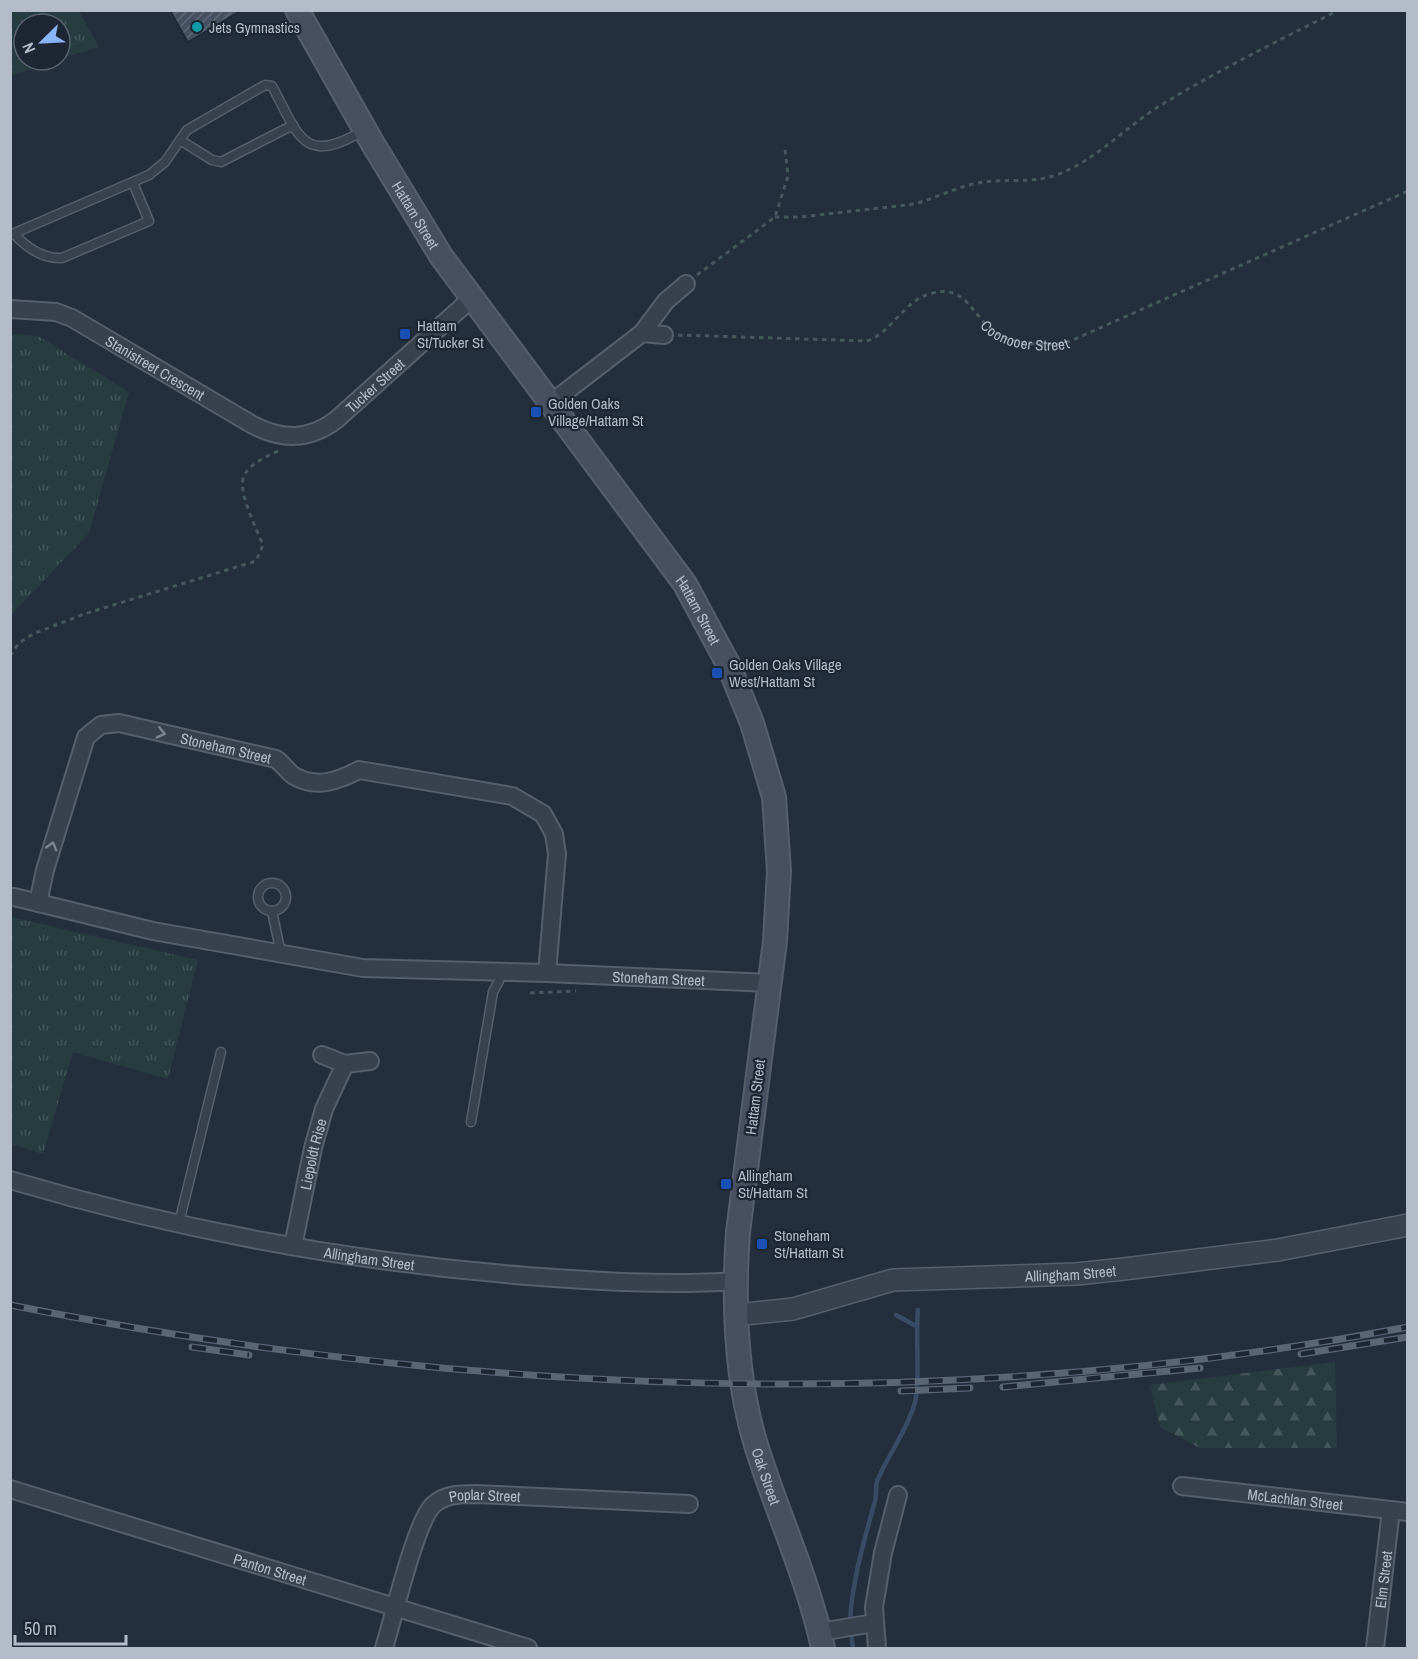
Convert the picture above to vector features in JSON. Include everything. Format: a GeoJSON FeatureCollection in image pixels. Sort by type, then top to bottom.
{"type":"FeatureCollection","features":[{"type":"Feature","properties":{"kind":"main road","name":"Hattam Street"},"geometry":{"type":"LineString","coordinates":[[299,11],[423,229],[685,584],[728,664],[752,723],[769,776],[777,824],[778,899],[738,1232],[735,1281],[736,1315]]}},
{"type":"Feature","properties":{"kind":"main road","name":"Oak Street"},"geometry":{"type":"LineString","coordinates":[[736,1315],[742,1385],[751,1426],[822,1640]]}},
{"type":"Feature","properties":{"kind":"street"},"geometry":{"type":"LineString","coordinates":[[551,403],[642,333],[666,301],[686,284]]}},
{"type":"Feature","properties":{"kind":"street","name":"Tucker Street"},"geometry":{"type":"LineString","coordinates":[[297,437],[312,434],[336,420],[472,298]]}},
{"type":"Feature","properties":{"kind":"street","name":"Stanistreet Crescent"},"geometry":{"type":"LineString","coordinates":[[10,309],[56,312],[72,318],[269,434],[297,437]]}},
{"type":"Feature","properties":{"kind":"street"},"geometry":{"type":"LineString","coordinates":[[642,333],[663,335]]}},
{"type":"Feature","properties":{"kind":"street","name":"Stoneham Street"},"geometry":{"type":"LineString","coordinates":[[38,903],[81,748],[86,737],[101,725],[119,723],[268,757],[282,764],[294,775],[311,782],[338,781],[358,770],[512,796],[543,814],[554,834],[557,854],[547,973]]}},
{"type":"Feature","properties":{"kind":"street","name":"Stoneham Street"},"geometry":{"type":"LineString","coordinates":[[14,897],[153,931],[363,968],[499,971],[769,983]]}},
{"type":"Feature","properties":{"kind":"street"},"geometry":{"type":"LineString","coordinates":[[322,1055],[345,1064],[370,1061]]}},
{"type":"Feature","properties":{"kind":"street","name":"Liepoldt Rise"},"geometry":{"type":"LineString","coordinates":[[293,1246],[312,1148],[324,1109],[345,1064]]}},
{"type":"Feature","properties":{"kind":"street","name":"Allingham Street"},"geometry":{"type":"LineString","coordinates":[[10,1180],[179,1223],[293,1246],[397,1263],[499,1274],[646,1284],[735,1281]]}},
{"type":"Feature","properties":{"kind":"street","name":"Allingham Street"},"geometry":{"type":"LineString","coordinates":[[736,1315],[793,1309],[893,1280],[1076,1274],[1124,1269],[1278,1250],[1407,1225]]}},
{"type":"Feature","properties":{"kind":"street","name":"McLachlan Street"},"geometry":{"type":"LineString","coordinates":[[1182,1486],[1399,1511]]}},
{"type":"Feature","properties":{"kind":"street","name":"Panton Street"},"geometry":{"type":"LineString","coordinates":[[10,1489],[396,1610],[528,1648]]}},
{"type":"Feature","properties":{"kind":"street","name":"Poplar Street"},"geometry":{"type":"LineString","coordinates":[[384,1648],[426,1515],[433,1505],[453,1495],[476,1494],[690,1504]]}},
{"type":"Feature","properties":{"kind":"street"},"geometry":{"type":"LineString","coordinates":[[877,1648],[874,1623],[884,1553],[898,1495]]}},
{"type":"Feature","properties":{"kind":"street","name":"Elm Street"},"geometry":{"type":"LineString","coordinates":[[1376,1648],[1399,1511]]}},
{"type":"Feature","properties":{"kind":"street","name":"Oak Street"},"geometry":{"type":"LineString","coordinates":[[822,1640],[874,1623]]}},
{"type":"Feature","properties":{"kind":"lane"},"geometry":{"type":"LineString","coordinates":[[133,183],[149,221],[62,258],[53,258],[27,247],[12,234],[133,183],[157,170],[187,130],[267,85],[272,86],[293,125],[304,140],[324,148],[339,144],[365,130]]}},
{"type":"Feature","properties":{"kind":"lane"},"geometry":{"type":"LineString","coordinates":[[180,140],[212,160],[221,162],[293,125]]}},
{"type":"Feature","properties":{"kind":"lane"},"geometry":{"type":"LineString","coordinates":[[272,911],[280,954]]}},
{"type":"Feature","properties":{"kind":"lane"},"geometry":{"type":"LineString","coordinates":[[471,1122],[493,992],[499,981],[499,971]]}},
{"type":"Feature","properties":{"kind":"lane"},"geometry":{"type":"LineString","coordinates":[[179,1223],[221,1052]]}},
{"type":"Feature","properties":{"kind":"path"},"geometry":{"type":"LineString","coordinates":[[775,217],[800,217],[923,203],[972,184],[1040,180],[1060,174],[1083,161],[1160,106],[1260,49],[1340,10]]}},
{"type":"Feature","properties":{"kind":"path"},"geometry":{"type":"LineString","coordinates":[[686,284],[775,217],[788,176],[785,149]]}},
{"type":"Feature","properties":{"kind":"path","name":"Coonooer Street"},"geometry":{"type":"LineString","coordinates":[[663,335],[867,341],[888,330],[919,297],[948,291],[967,300],[996,334],[1009,339],[1050,345],[1066,344],[1407,191]]}},
{"type":"Feature","properties":{"kind":"path"},"geometry":{"type":"LineString","coordinates":[[10,656],[18,643],[26,638],[74,618],[256,561],[262,554],[263,545],[242,490],[244,476],[260,460],[297,437]]}},
{"type":"Feature","properties":{"kind":"path"},"geometry":{"type":"LineString","coordinates":[[530,993],[582,991]]}},
{"type":"Feature","properties":{"kind":"green space"},"geometry":{"type":"Polygon","coordinates":[[[10,11],[79,11],[99,47],[72,55],[72,12],[12,12],[12,72],[23,72],[11,76],[10,11]]]}},
{"type":"Feature","properties":{"kind":"green space"},"geometry":{"type":"Polygon","coordinates":[[[11,334],[38,336],[129,392],[89,533],[11,615],[11,334]]]}},
{"type":"Feature","properties":{"kind":"green space"},"geometry":{"type":"Polygon","coordinates":[[[11,917],[198,960],[168,1079],[73,1052],[43,1154],[11,1144],[11,917]]]}},
{"type":"Feature","properties":{"kind":"green space"},"geometry":{"type":"Polygon","coordinates":[[[1335,1362],[1337,1448],[1200,1448],[1160,1427],[1150,1385],[1335,1362]]]}},
{"type":"Feature","properties":{"kind":"building","name":"Jets Gymnastics"},"geometry":{"type":"Polygon","coordinates":[[[170,10],[242,10],[188,42],[170,10]]]}},
{"type":"Feature","properties":{"kind":"waterway"},"geometry":{"type":"LineString","coordinates":[[850,1622],[856,1576],[875,1501],[877,1481],[906,1425],[916,1397],[918,1310]]}},
{"type":"Feature","properties":{"kind":"waterway"},"geometry":{"type":"LineString","coordinates":[[896,1315],[916,1326]]}},
{"type":"Feature","properties":{"kind":"waterway"},"geometry":{"type":"LineString","coordinates":[[851,1633],[853,1648]]}},
{"type":"Feature","properties":{"kind":"railway"},"geometry":{"type":"LineString","coordinates":[[10,1305],[183,1336],[357,1359],[532,1375],[708,1383],[883,1383],[1059,1373],[1234,1355],[1408,1327]]}},
{"type":"Feature","properties":{"kind":"railway"},"geometry":{"type":"LineString","coordinates":[[1301,1354],[1408,1337]]}},
{"type":"Feature","properties":{"kind":"railway"},"geometry":{"type":"LineString","coordinates":[[192,1347],[249,1355]]}},
{"type":"Feature","properties":{"kind":"railway"},"geometry":{"type":"LineString","coordinates":[[1003,1387],[1200,1368]]}},
{"type":"Feature","properties":{"kind":"railway"},"geometry":{"type":"LineString","coordinates":[[901,1391],[970,1388]]}},
{"type":"Feature","properties":{"kind":"place","name":"Jets Gymnastics"},"geometry":{"type":"Point","coordinates":[197,27]}},
{"type":"Feature","properties":{"kind":"place","name":"Hattam St/Tucker St"},"geometry":{"type":"Point","coordinates":[405,334]}},
{"type":"Feature","properties":{"kind":"place","name":"Golden Oaks Village/Hattam St"},"geometry":{"type":"Point","coordinates":[536,412]}},
{"type":"Feature","properties":{"kind":"place","name":"Golden Oaks Village West/Hattam St"},"geometry":{"type":"Point","coordinates":[717,673]}},
{"type":"Feature","properties":{"kind":"place","name":"Allingham St/Hattam St"},"geometry":{"type":"Point","coordinates":[726,1184]}},
{"type":"Feature","properties":{"kind":"place","name":"Stoneham St/Hattam St"},"geometry":{"type":"Point","coordinates":[762,1244]}}]}
